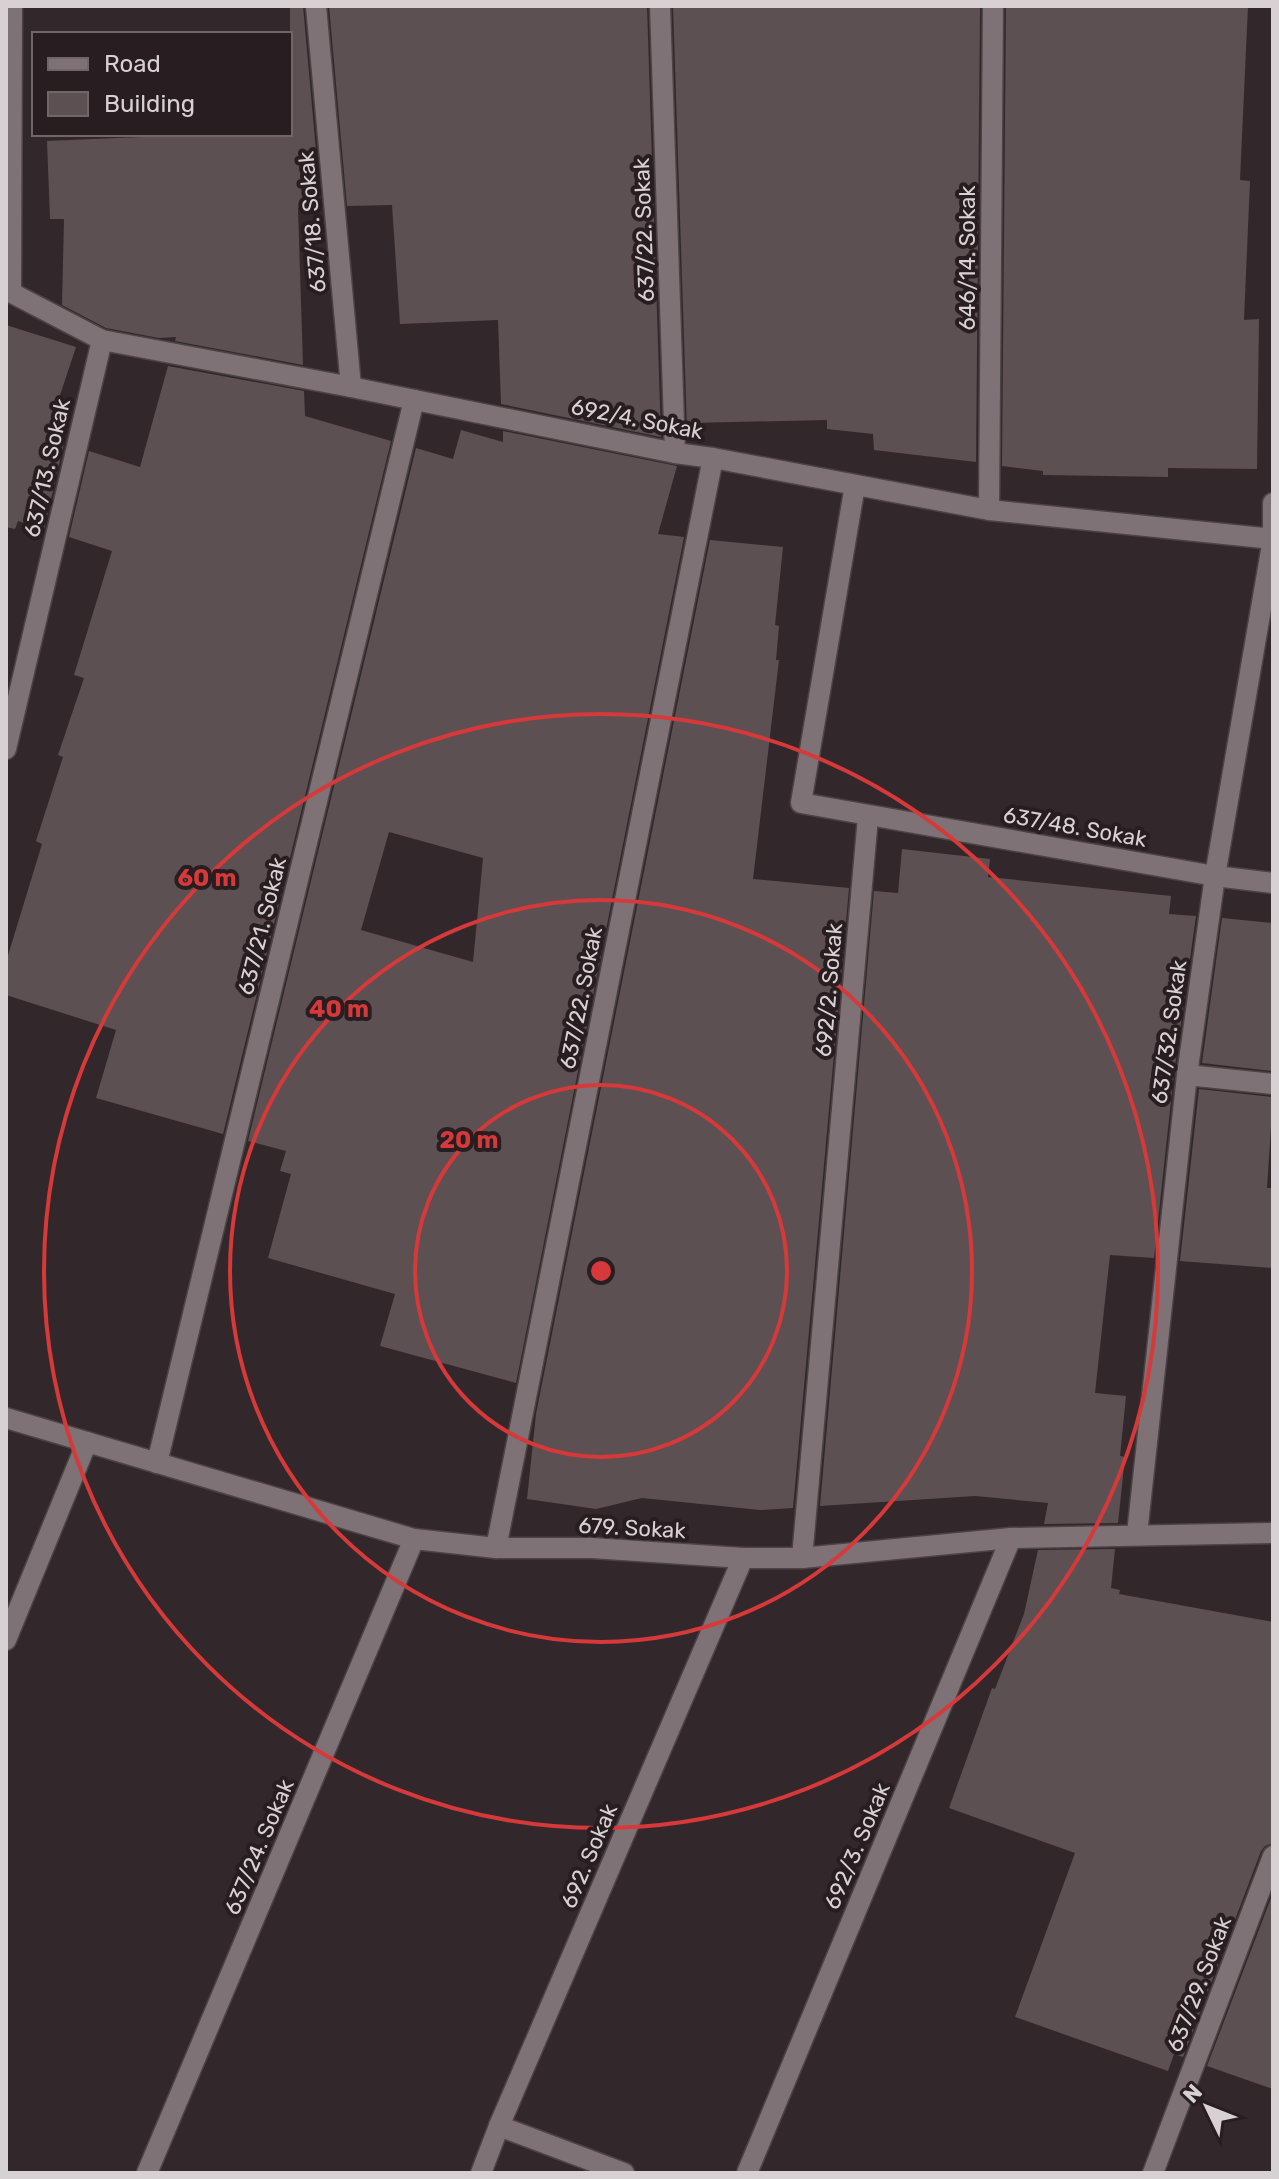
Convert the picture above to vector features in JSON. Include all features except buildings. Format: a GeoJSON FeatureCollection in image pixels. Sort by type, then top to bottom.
{"type":"FeatureCollection","features":[{"type":"Feature","properties":{"kind":"street"},"geometry":{"type":"LineString","coordinates":[[9,290],[12,6]]}},
{"type":"Feature","properties":{"kind":"street","name":"637/18. Sokak"},"geometry":{"type":"LineString","coordinates":[[316,6],[351,387]]}},
{"type":"Feature","properties":{"kind":"street","name":"637/22. Sokak"},"geometry":{"type":"LineString","coordinates":[[660,6],[675,453]]}},
{"type":"Feature","properties":{"kind":"street","name":"646/14. Sokak"},"geometry":{"type":"LineString","coordinates":[[989,510],[993,6]]}},
{"type":"Feature","properties":{"kind":"street","name":"692/4. Sokak"},"geometry":{"type":"LineString","coordinates":[[9,290],[102,340],[675,453],[989,510],[1273,539]]}},
{"type":"Feature","properties":{"kind":"street","name":"637/13. Sokak"},"geometry":{"type":"LineString","coordinates":[[6,749],[102,340]]}},
{"type":"Feature","properties":{"kind":"street","name":"637/21. Sokak"},"geometry":{"type":"LineString","coordinates":[[157,1463],[414,400]]}},
{"type":"Feature","properties":{"kind":"street","name":"637/22. Sokak"},"geometry":{"type":"LineString","coordinates":[[496,1548],[713,458]]}},
{"type":"Feature","properties":{"kind":"street"},"geometry":{"type":"LineString","coordinates":[[855,485],[801,803],[868,817]]}},
{"type":"Feature","properties":{"kind":"street","name":"637/32. Sokak"},"geometry":{"type":"LineString","coordinates":[[1137,1534],[1187,1075],[1215,876],[1273,539],[1273,503]]}},
{"type":"Feature","properties":{"kind":"street","name":"637/48. Sokak"},"geometry":{"type":"LineString","coordinates":[[868,817],[1215,876],[1273,883]]}},
{"type":"Feature","properties":{"kind":"street","name":"692/2. Sokak"},"geometry":{"type":"LineString","coordinates":[[802,1558],[868,817]]}},
{"type":"Feature","properties":{"kind":"street"},"geometry":{"type":"LineString","coordinates":[[1187,1075],[1273,1084]]}},
{"type":"Feature","properties":{"kind":"street","name":"679. Sokak"},"geometry":{"type":"LineString","coordinates":[[6,1418],[414,1539],[496,1548],[592,1548],[743,1558],[802,1558],[1011,1538],[1273,1533]]}},
{"type":"Feature","properties":{"kind":"street"},"geometry":{"type":"LineString","coordinates":[[6,1640],[87,1442]]}},
{"type":"Feature","properties":{"kind":"street","name":"692/3. Sokak"},"geometry":{"type":"LineString","coordinates":[[747,2173],[1011,1538]]}},
{"type":"Feature","properties":{"kind":"street","name":"637/24. Sokak"},"geometry":{"type":"LineString","coordinates":[[147,2173],[414,1539]]}},
{"type":"Feature","properties":{"kind":"street","name":"692. Sokak"},"geometry":{"type":"LineString","coordinates":[[481,2173],[743,1558]]}},
{"type":"Feature","properties":{"kind":"street","name":"637/29. Sokak"},"geometry":{"type":"LineString","coordinates":[[1153,2173],[1273,1856]]}},
{"type":"Feature","properties":{"kind":"street"},"geometry":{"type":"LineString","coordinates":[[499,2126],[624,2173]]}}]}
